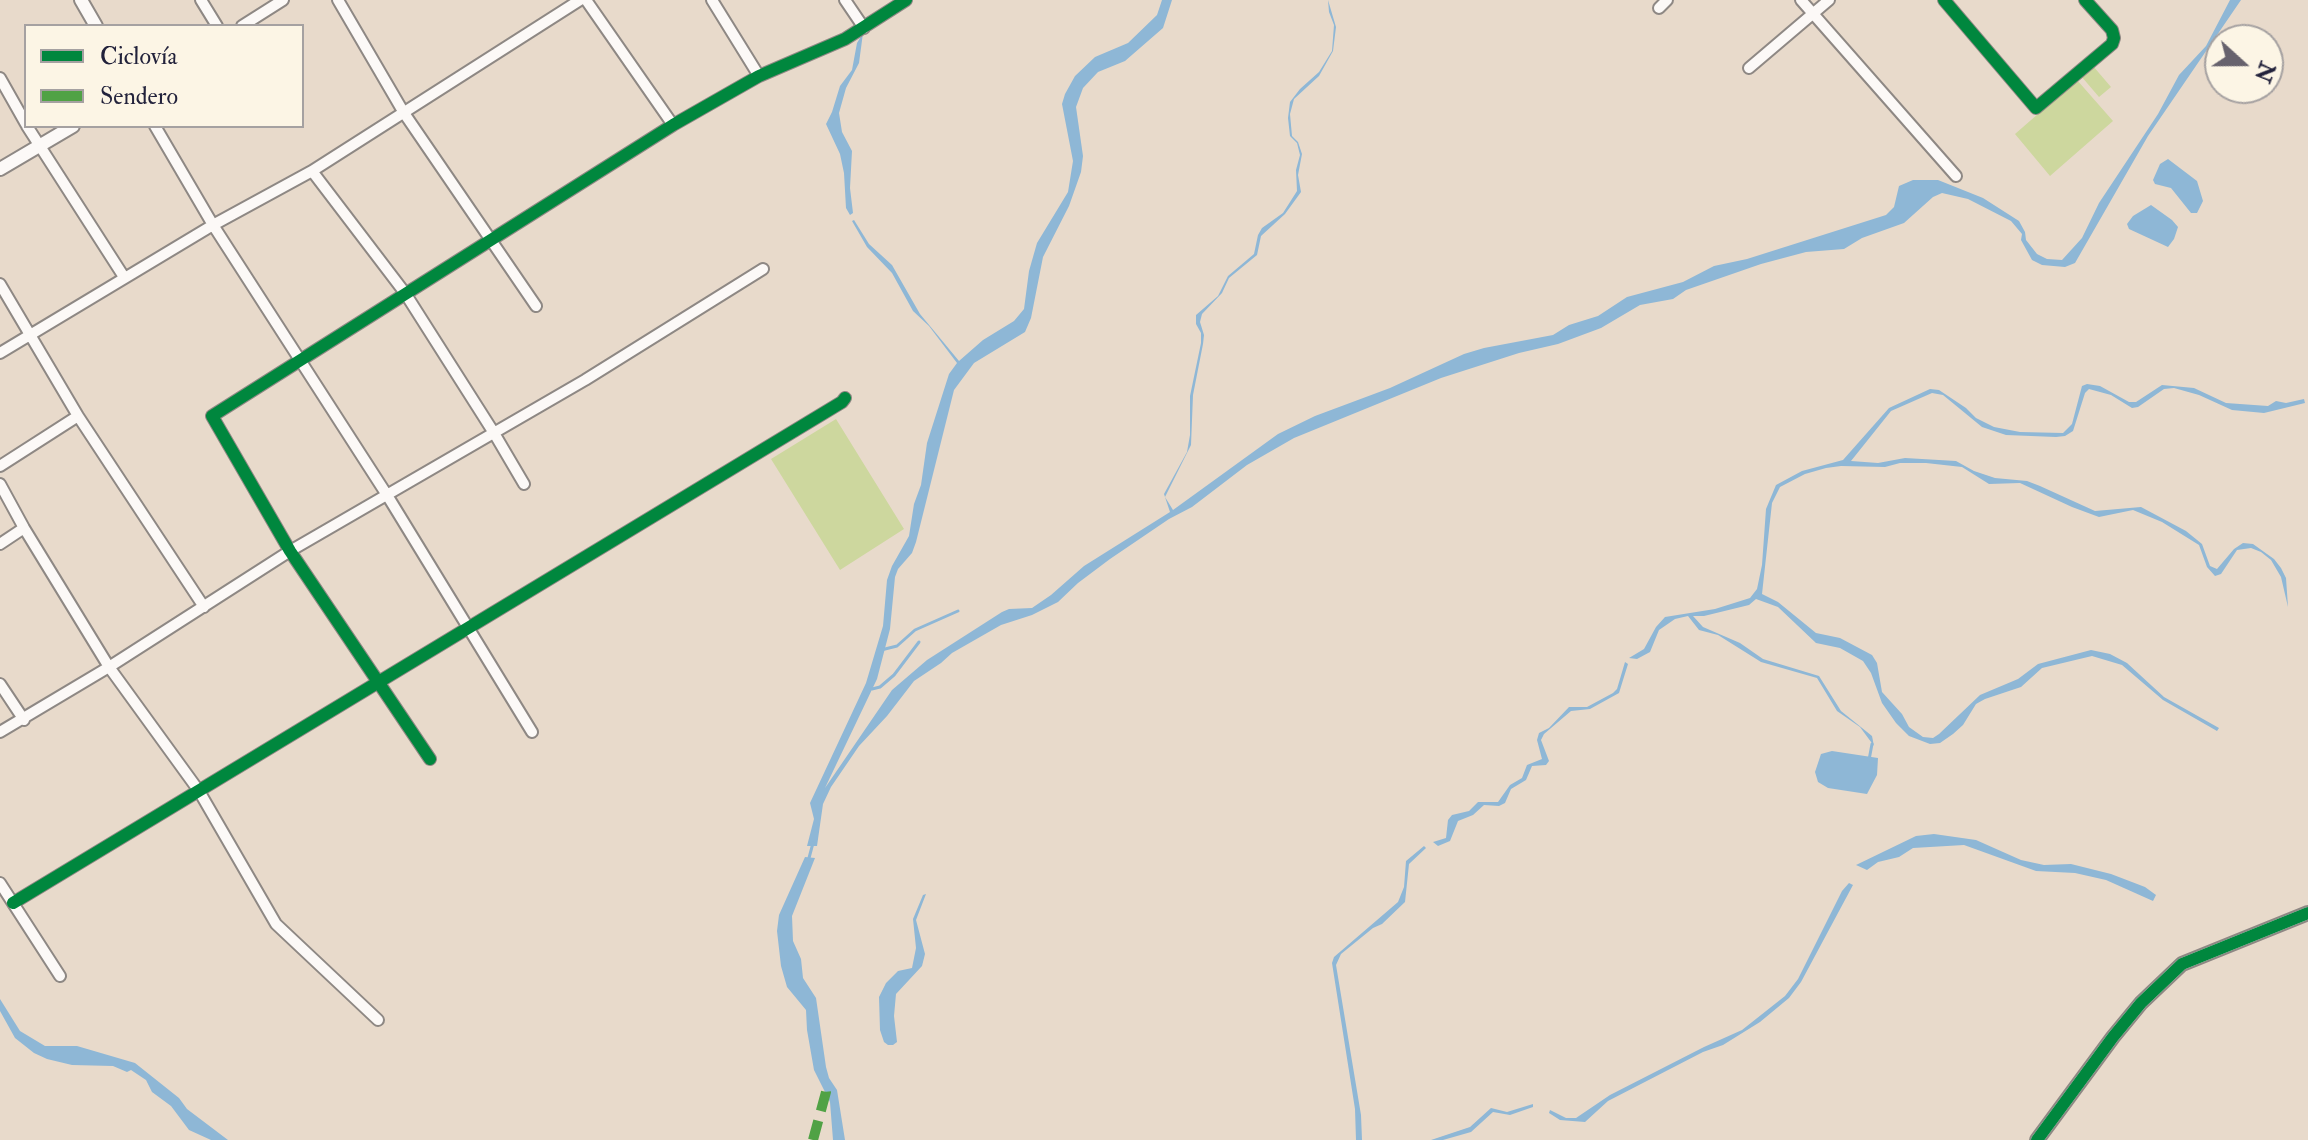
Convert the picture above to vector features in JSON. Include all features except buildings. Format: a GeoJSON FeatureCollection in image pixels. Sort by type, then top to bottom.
{"type":"FeatureCollection","features":[{"type":"Feature","properties":{"kind":"street"},"geometry":{"type":"LineString","coordinates":[[81,0],[95,24]]}},
{"type":"Feature","properties":{"kind":"street"},"geometry":{"type":"LineString","coordinates":[[201,0],[216,24]]}},
{"type":"Feature","properties":{"kind":"street"},"geometry":{"type":"LineString","coordinates":[[245,24],[283,0]]}},
{"type":"Feature","properties":{"kind":"street"},"geometry":{"type":"LineString","coordinates":[[338,0],[404,113],[536,306]]}},
{"type":"Feature","properties":{"kind":"street"},"geometry":{"type":"LineString","coordinates":[[0,353],[213,225],[312,171],[580,0]]}},
{"type":"Feature","properties":{"kind":"street"},"geometry":{"type":"LineString","coordinates":[[586,0],[673,125]]}},
{"type":"Feature","properties":{"kind":"street"},"geometry":{"type":"LineString","coordinates":[[712,0],[759,76]]}},
{"type":"Feature","properties":{"kind":"street"},"geometry":{"type":"LineString","coordinates":[[845,0],[864,28]]}},
{"type":"Feature","properties":{"kind":"street"},"geometry":{"type":"LineString","coordinates":[[430,759],[290,551],[212,416],[673,125],[759,76],[845,39],[906,0]]}},
{"type":"Feature","properties":{"kind":"street"},"geometry":{"type":"LineString","coordinates":[[1801,0],[1956,176]]}},
{"type":"Feature","properties":{"kind":"street"},"geometry":{"type":"LineString","coordinates":[[1749,68],[1829,0]]}},
{"type":"Feature","properties":{"kind":"street"},"geometry":{"type":"LineString","coordinates":[[1944,0],[2036,108],[2112,44],[2112,30],[2085,0]]}},
{"type":"Feature","properties":{"kind":"street"},"geometry":{"type":"LineString","coordinates":[[0,78],[24,120]]}},
{"type":"Feature","properties":{"kind":"street"},"geometry":{"type":"LineString","coordinates":[[29,128],[124,277]]}},
{"type":"Feature","properties":{"kind":"street"},"geometry":{"type":"LineString","coordinates":[[0,169],[70,128]]}},
{"type":"Feature","properties":{"kind":"street"},"geometry":{"type":"LineString","coordinates":[[156,128],[213,225],[387,495],[532,732]]}},
{"type":"Feature","properties":{"kind":"street"},"geometry":{"type":"LineString","coordinates":[[312,171],[405,293],[524,484]]}},
{"type":"Feature","properties":{"kind":"street"},"geometry":{"type":"LineString","coordinates":[[0,732],[109,667],[290,551],[680,323],[763,269]]}},
{"type":"Feature","properties":{"kind":"street"},"geometry":{"type":"LineString","coordinates":[[0,284],[78,416],[204,607]]}},
{"type":"Feature","properties":{"kind":"street"},"geometry":{"type":"LineString","coordinates":[[13,903],[845,398]]}},
{"type":"Feature","properties":{"kind":"street"},"geometry":{"type":"LineString","coordinates":[[0,466],[78,416]]}},
{"type":"Feature","properties":{"kind":"street"},"geometry":{"type":"LineString","coordinates":[[0,484],[109,667],[199,791],[276,924],[378,1020]]}},
{"type":"Feature","properties":{"kind":"street"},"geometry":{"type":"LineString","coordinates":[[0,544],[24,528]]}},
{"type":"Feature","properties":{"kind":"street"},"geometry":{"type":"LineString","coordinates":[[0,684],[24,720]]}},
{"type":"Feature","properties":{"kind":"street"},"geometry":{"type":"LineString","coordinates":[[0,883],[60,976]]}},
{"type":"Feature","properties":{"kind":"street"},"geometry":{"type":"LineString","coordinates":[[2037,1140],[2141,1003],[2182,964],[2308,913]]}},
{"type":"Feature","properties":{"kind":"green space"},"geometry":{"type":"Polygon","coordinates":[[[2093,66],[2111,87],[2099,97],[2081,76],[2093,66]]]}},
{"type":"Feature","properties":{"kind":"green space"},"geometry":{"type":"Polygon","coordinates":[[[2077,80],[2113,121],[2050,176],[2015,134],[2077,80]]]}},
{"type":"Feature","properties":{"kind":"green space"},"geometry":{"type":"Polygon","coordinates":[[[836,419],[904,529],[840,570],[771,459],[836,419]]]}},
{"type":"Feature","properties":{"kind":"water"},"geometry":{"type":"Polygon","coordinates":[[[1162,0],[1172,0],[1163,28],[1125,61],[1098,72],[1083,88],[1076,107],[1083,156],[1081,172],[1069,206],[1043,257],[1031,318],[1025,332],[974,363],[954,390],[916,542],[895,577],[890,629],[877,679],[825,788],[892,690],[927,660],[1002,612],[1032,608],[1084,566],[1170,512],[1165,497],[1173,510],[1278,434],[1315,416],[1390,388],[1464,354],[1553,335],[1569,325],[1598,316],[1627,297],[1683,282],[1714,266],[1747,259],[1886,215],[1894,207],[1899,186],[1913,180],[1938,180],[1983,198],[2019,221],[2026,240],[2037,254],[2047,259],[2062,260],[2082,238],[2099,203],[2158,114],[2179,75],[2204,48],[2204,54],[2148,136],[2075,263],[2065,267],[2042,265],[2032,260],[2021,240],[2022,234],[2011,221],[1968,199],[1942,193],[1933,197],[1904,223],[1862,238],[1844,249],[1806,252],[1761,264],[1686,290],[1673,299],[1640,305],[1601,328],[1558,344],[1441,378],[1294,438],[1247,465],[1192,507],[1110,559],[1058,602],[1001,625],[952,653],[914,681],[859,746],[831,787],[823,804],[817,846],[807,846],[814,819],[810,803],[866,683],[883,626],[887,580],[909,536],[927,443],[949,374],[957,363],[929,326],[913,311],[892,273],[867,247],[852,221],[869,244],[892,265],[920,314],[959,361],[983,340],[1014,321],[1024,309],[1029,271],[1037,243],[1068,192],[1073,161],[1062,104],[1075,76],[1095,57],[1128,43],[1157,15],[1162,0]]]}},
{"type":"Feature","properties":{"kind":"water"},"geometry":{"type":"Polygon","coordinates":[[[1328,0],[1336,27],[1333,51],[1319,76],[1294,99],[1290,114],[1292,136],[1298,142],[1302,154],[1298,175],[1301,192],[1285,214],[1261,236],[1257,255],[1229,278],[1222,293],[1202,314],[1200,322],[1204,335],[1193,395],[1191,445],[1165,497],[1187,452],[1190,435],[1190,396],[1201,343],[1196,315],[1218,296],[1228,276],[1254,254],[1262,228],[1283,213],[1297,191],[1296,170],[1300,155],[1297,143],[1290,136],[1288,118],[1290,102],[1319,72],[1332,51],[1334,25],[1328,0]]]}},
{"type":"Feature","properties":{"kind":"water"},"geometry":{"type":"Polygon","coordinates":[[[2230,0],[2241,0],[2225,24],[2217,24],[2230,0]]]}},
{"type":"Feature","properties":{"kind":"water"},"geometry":{"type":"Polygon","coordinates":[[[863,33],[859,63],[846,88],[839,113],[842,132],[852,151],[850,188],[853,213],[850,215],[846,208],[840,154],[826,124],[840,86],[852,70],[857,43],[863,33]]]}},
{"type":"Feature","properties":{"kind":"water"},"geometry":{"type":"Polygon","coordinates":[[[2168,159],[2197,181],[2203,201],[2197,213],[2191,213],[2171,188],[2155,184],[2153,180],[2160,164],[2168,159]]]}},
{"type":"Feature","properties":{"kind":"water"},"geometry":{"type":"Polygon","coordinates":[[[2151,205],[2178,227],[2168,247],[2129,229],[2127,224],[2133,216],[2151,205]]]}},
{"type":"Feature","properties":{"kind":"water"},"geometry":{"type":"Polygon","coordinates":[[[2162,385],[2194,388],[2226,403],[2268,406],[2276,401],[2286,403],[2304,399],[2305,403],[2264,413],[2232,410],[2174,388],[2164,389],[2132,408],[2111,395],[2089,389],[2073,431],[2056,437],[2006,435],[1982,427],[1943,395],[1932,393],[1891,411],[1851,461],[1878,463],[1905,458],[1956,461],[1995,478],[2027,481],[2095,511],[2141,507],[2186,531],[2202,544],[2210,566],[2217,569],[2234,549],[2243,543],[2253,544],[2281,568],[2286,578],[2288,607],[2281,577],[2271,560],[2251,548],[2237,550],[2221,574],[2215,576],[2207,567],[2199,545],[2162,522],[2133,510],[2099,517],[2020,483],[1989,484],[1962,467],[1926,463],[1826,468],[1805,474],[1780,487],[1772,503],[1762,594],[1778,602],[1816,633],[1840,638],[1872,655],[1877,663],[1882,692],[1909,727],[1923,737],[1933,738],[1980,695],[2018,679],[2038,664],[2091,650],[2110,654],[2127,663],[2164,697],[2219,728],[2217,731],[2163,700],[2122,665],[2092,656],[2042,668],[2021,687],[1976,704],[1963,725],[1953,734],[1940,743],[1930,744],[1909,736],[1896,723],[1882,703],[1863,661],[1840,648],[1816,643],[1778,607],[1756,599],[1749,605],[1693,616],[1703,627],[1740,643],[1763,659],[1819,676],[1841,711],[1872,736],[1874,746],[1860,727],[1837,711],[1817,678],[1761,662],[1718,635],[1699,630],[1688,616],[1675,619],[1659,630],[1650,652],[1637,659],[1629,658],[1644,649],[1665,617],[1715,609],[1750,598],[1757,589],[1766,509],[1776,485],[1802,471],[1843,460],[1889,408],[1930,389],[1939,390],[1976,418],[1994,427],[2020,432],[2063,433],[2072,424],[2082,386],[2100,386],[2129,402],[2136,402],[2162,385]]]}},
{"type":"Feature","properties":{"kind":"water"},"geometry":{"type":"Polygon","coordinates":[[[1625,662],[1628,664],[1619,693],[1590,709],[1571,711],[1544,734],[1541,740],[1549,761],[1546,765],[1532,766],[1526,780],[1511,789],[1505,803],[1499,806],[1484,805],[1473,815],[1458,821],[1450,841],[1438,846],[1433,842],[1446,838],[1448,820],[1452,815],[1469,811],[1478,802],[1498,802],[1510,785],[1522,778],[1527,765],[1542,759],[1537,740],[1539,733],[1549,728],[1569,707],[1587,707],[1613,693],[1625,662]]]}},
{"type":"Feature","properties":{"kind":"water"},"geometry":{"type":"Polygon","coordinates":[[[1832,751],[1878,758],[1877,775],[1867,794],[1828,788],[1818,782],[1815,772],[1821,754],[1832,751]]]}},
{"type":"Feature","properties":{"kind":"water"},"geometry":{"type":"Polygon","coordinates":[[[1934,834],[1976,840],[2021,860],[2044,865],[2071,864],[2111,874],[2145,887],[2156,895],[2153,901],[2106,880],[2075,873],[2036,871],[1964,845],[1913,848],[1899,857],[1878,862],[1867,870],[1856,865],[1916,836],[1934,834]]]}},
{"type":"Feature","properties":{"kind":"water"},"geometry":{"type":"Polygon","coordinates":[[[1424,846],[1426,848],[1409,864],[1405,902],[1382,924],[1341,954],[1336,965],[1361,1115],[1362,1140],[1356,1140],[1355,1109],[1332,963],[1334,957],[1398,902],[1404,887],[1406,861],[1424,846]]]}},
{"type":"Feature","properties":{"kind":"water"},"geometry":{"type":"Polygon","coordinates":[[[805,857],[815,858],[792,916],[793,941],[801,959],[803,978],[816,998],[826,1067],[837,1090],[845,1140],[833,1140],[830,1102],[814,1070],[806,1010],[787,987],[781,966],[777,931],[779,915],[805,857]]]}},
{"type":"Feature","properties":{"kind":"water"},"geometry":{"type":"Polygon","coordinates":[[[1849,883],[1853,885],[1801,982],[1789,998],[1760,1022],[1723,1045],[1703,1052],[1608,1101],[1585,1122],[1560,1120],[1549,1113],[1550,1110],[1566,1118],[1576,1118],[1610,1095],[1742,1030],[1785,996],[1798,979],[1842,891],[1849,883]]]}},
{"type":"Feature","properties":{"kind":"water"},"geometry":{"type":"Polygon","coordinates":[[[926,894],[916,920],[925,954],[922,966],[896,994],[894,1016],[897,1042],[888,1045],[880,1030],[879,997],[886,983],[898,971],[912,968],[916,948],[913,919],[926,894]]]}},
{"type":"Feature","properties":{"kind":"water"},"geometry":{"type":"Polygon","coordinates":[[[0,999],[20,1031],[45,1046],[77,1046],[135,1063],[228,1140],[211,1140],[189,1130],[171,1106],[152,1092],[146,1080],[131,1070],[127,1072],[113,1066],[72,1065],[34,1053],[15,1038],[0,1011],[0,999]]]}},
{"type":"Feature","properties":{"kind":"water"},"geometry":{"type":"Polygon","coordinates":[[[1533,1104],[1533,1107],[1510,1115],[1493,1112],[1471,1132],[1431,1140],[1470,1127],[1491,1108],[1507,1112],[1533,1104]]]}},
{"type":"Feature","properties":{"kind":"waterway"},"geometry":{"type":"LineString","coordinates":[[881,650],[897,646],[915,630],[958,611]]}},
{"type":"Feature","properties":{"kind":"waterway"},"geometry":{"type":"LineString","coordinates":[[872,689],[880,687],[894,675],[919,642]]}},
{"type":"Feature","properties":{"kind":"waterway"},"geometry":{"type":"LineString","coordinates":[[1869,760],[1872,744]]}},
{"type":"Feature","properties":{"kind":"waterway"},"geometry":{"type":"LineString","coordinates":[[809,858],[813,843]]}},
{"type":"Feature","properties":{"kind":"marked path"},"geometry":{"type":"LineString","coordinates":[[813,1140],[826,1092],[825,1083]]}},
{"type":"Feature","properties":{"kind":"cycle path"},"geometry":{"type":"LineString","coordinates":[[430,759],[290,551],[212,416],[673,125],[759,76],[845,39],[906,0]]}},
{"type":"Feature","properties":{"kind":"cycle path"},"geometry":{"type":"LineString","coordinates":[[1944,0],[2036,108],[2112,44],[2112,30],[2085,0]]}},
{"type":"Feature","properties":{"kind":"cycle path"},"geometry":{"type":"LineString","coordinates":[[13,903],[845,398]]}},
{"type":"Feature","properties":{"kind":"cycle path"},"geometry":{"type":"LineString","coordinates":[[2037,1140],[2141,1003],[2182,964],[2308,913]]}}]}
